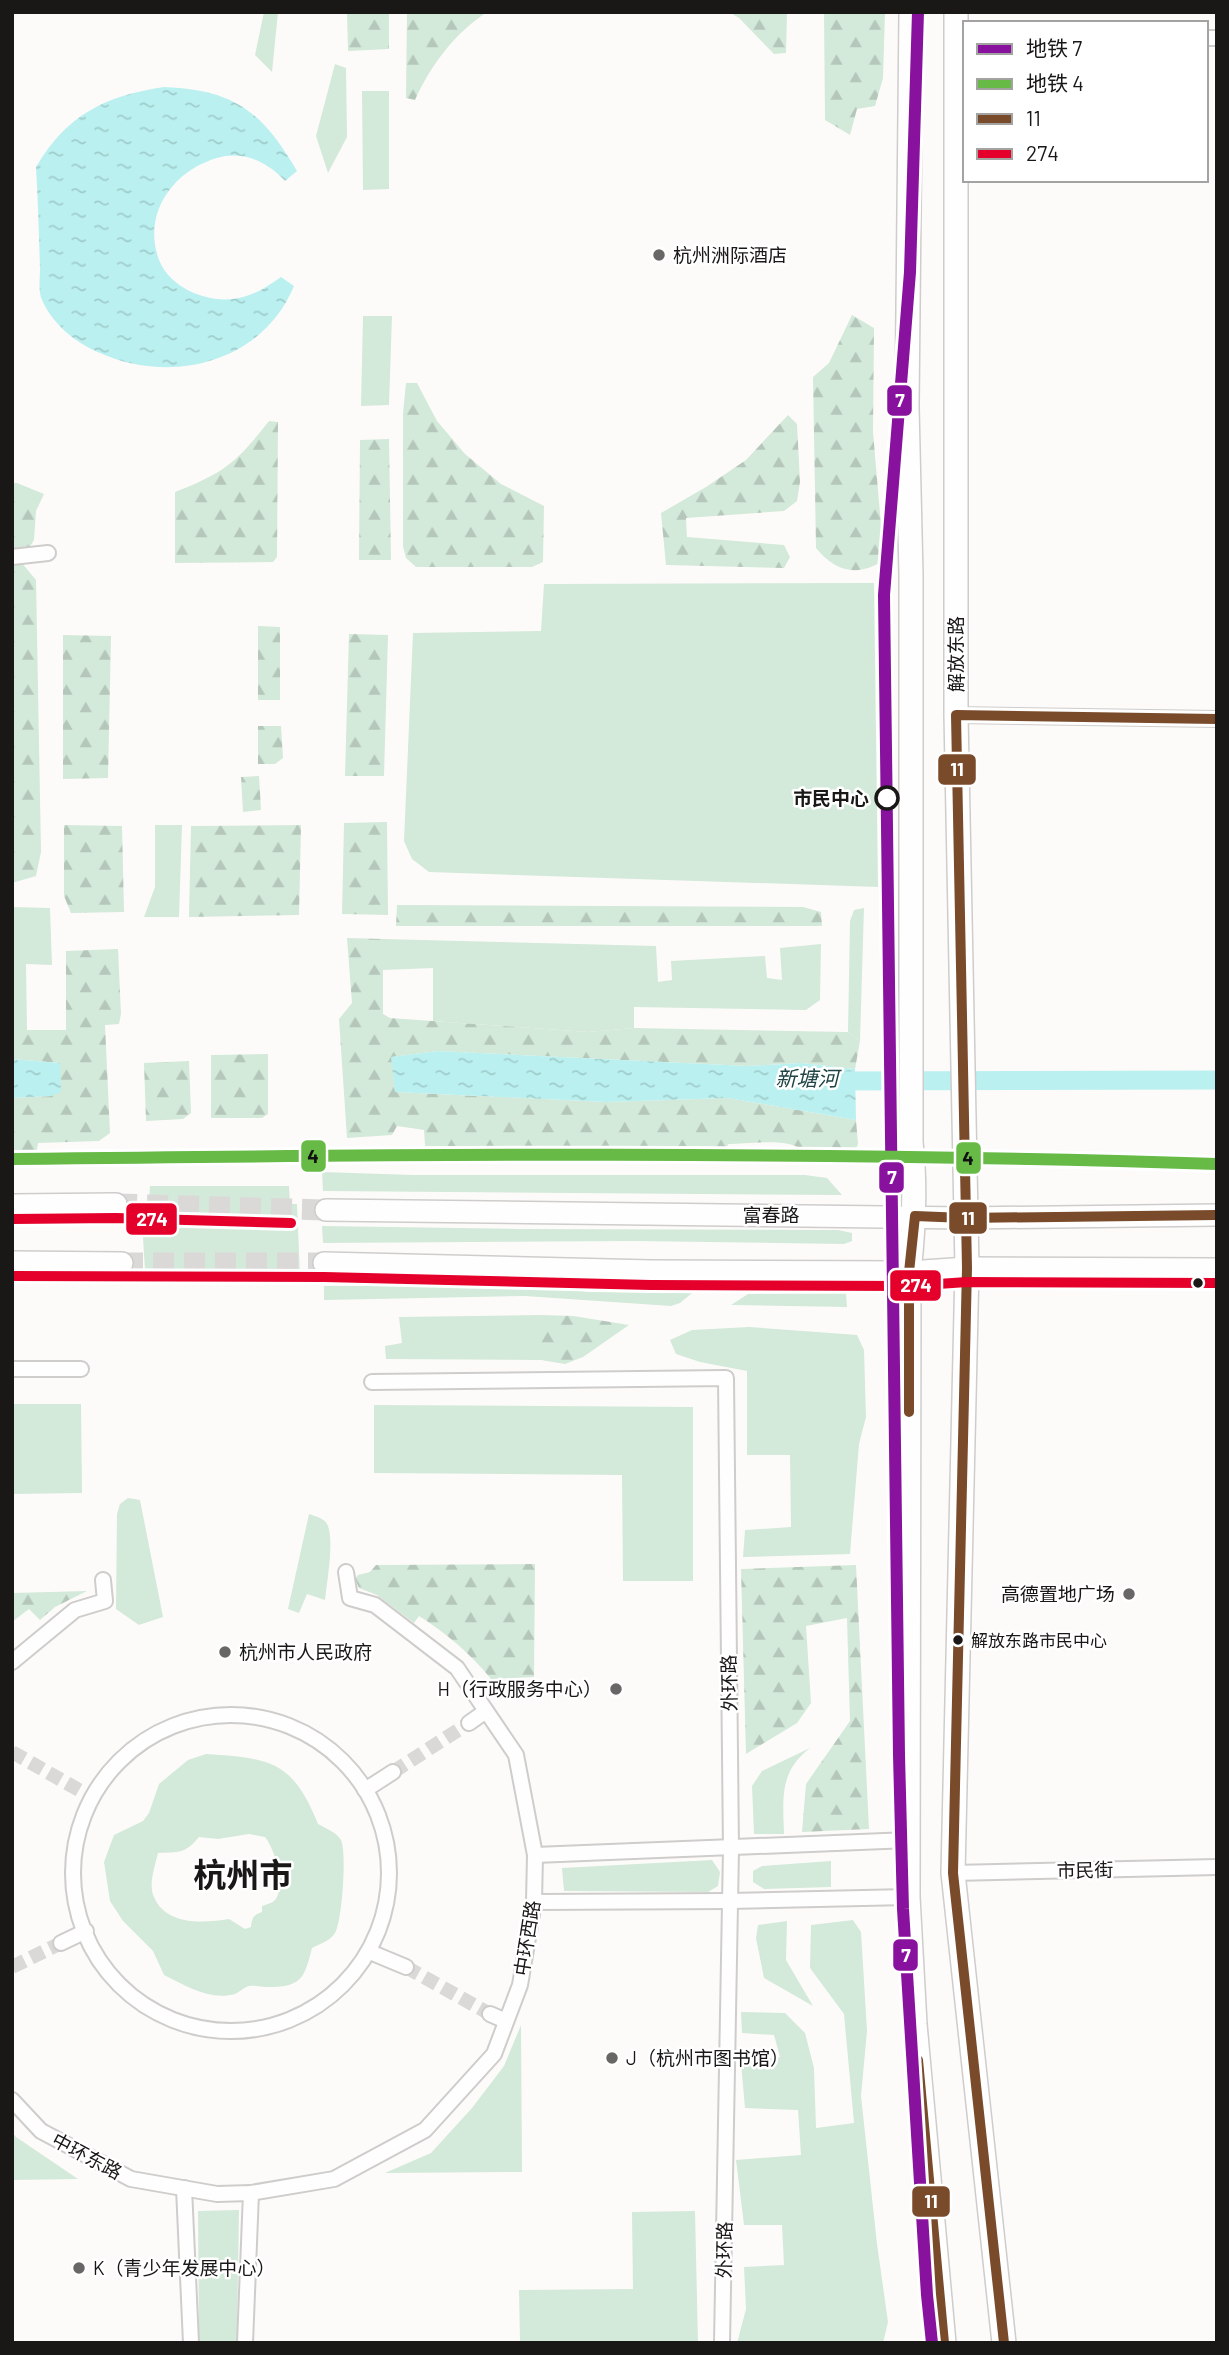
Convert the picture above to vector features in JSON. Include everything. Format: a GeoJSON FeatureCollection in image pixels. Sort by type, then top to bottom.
{"type":"FeatureCollection","features":[{"type":"Feature","properties":{"kind":"main road"},"geometry":{"type":"LineString","coordinates":[[911,12],[907,407],[911,574],[911,1142],[915,1216],[909,1272],[908,1896],[915,2024],[944,2343]]}},
{"type":"Feature","properties":{"kind":"main road","name":"解放东路"},"geometry":{"type":"LineString","coordinates":[[956,12],[960,55],[956,715],[967,1268],[953,1872],[1004,2343]]}},
{"type":"Feature","properties":{"kind":"main road"},"geometry":{"type":"LineString","coordinates":[[12,1205],[116,1204]]}},
{"type":"Feature","properties":{"kind":"main road","name":"富春路"},"geometry":{"type":"LineString","coordinates":[[326,1210],[965,1218],[1217,1215]]}},
{"type":"Feature","properties":{"kind":"main road"},"geometry":{"type":"LineString","coordinates":[[12,1262],[122,1263]]}},
{"type":"Feature","properties":{"kind":"main road"},"geometry":{"type":"LineString","coordinates":[[324,1263],[637,1270],[909,1272],[967,1268],[1217,1269]]}},
{"type":"Feature","properties":{"kind":"street"},"geometry":{"type":"LineString","coordinates":[[12,557],[48,553]]}},
{"type":"Feature","properties":{"kind":"street"},"geometry":{"type":"LineString","coordinates":[[956,715],[1217,719]]}},
{"type":"Feature","properties":{"kind":"street"},"geometry":{"type":"LineString","coordinates":[[12,1369],[81,1369]]}},
{"type":"Feature","properties":{"kind":"street","name":"外环路"},"geometry":{"type":"LineString","coordinates":[[372,1382],[726,1378],[731,1849],[722,2343]]}},
{"type":"Feature","properties":{"kind":"street","name":"中环西路"},"geometry":{"type":"LineString","coordinates":[[217,2194],[251,2193],[334,2179],[425,2130],[494,2054],[520,1986],[534,1902],[536,1855],[516,1755],[457,1668],[375,1605],[350,1598],[346,1572]]}},
{"type":"Feature","properties":{"kind":"street"},"geometry":{"type":"LineString","coordinates":[[12,1662],[75,1610],[105,1601],[103,1580]]}},
{"type":"Feature","properties":{"kind":"street"},"geometry":{"type":"LineString","coordinates":[[469,1723],[486,1711]]}},
{"type":"Feature","properties":{"kind":"street"},"geometry":{"type":"LineString","coordinates":[[249,1715],[299,1730],[341,1759],[365,1790],[373,1801],[389,1850],[388,1902],[370,1952],[337,1993],[292,2021],[241,2032],[188,2026],[141,2004],[103,1966],[79,1919],[73,1866],[83,1816],[109,1771],[149,1737],[197,1718],[249,1715]]}},
{"type":"Feature","properties":{"kind":"street"},"geometry":{"type":"LineString","coordinates":[[365,1790],[393,1772]]}},
{"type":"Feature","properties":{"kind":"street"},"geometry":{"type":"LineString","coordinates":[[79,1790],[94,1797]]}},
{"type":"Feature","properties":{"kind":"street"},"geometry":{"type":"LineString","coordinates":[[536,1855],[909,1840]]}},
{"type":"Feature","properties":{"kind":"street","name":"市民街"},"geometry":{"type":"LineString","coordinates":[[953,1872],[1217,1867]]}},
{"type":"Feature","properties":{"kind":"street"},"geometry":{"type":"LineString","coordinates":[[534,1902],[729,1901],[908,1896]]}},
{"type":"Feature","properties":{"kind":"street"},"geometry":{"type":"LineString","coordinates":[[61,1943],[86,1931]]}},
{"type":"Feature","properties":{"kind":"street"},"geometry":{"type":"LineString","coordinates":[[370,1952],[406,1967]]}},
{"type":"Feature","properties":{"kind":"street"},"geometry":{"type":"LineString","coordinates":[[490,2014],[506,2021]]}},
{"type":"Feature","properties":{"kind":"street","name":"中环东路"},"geometry":{"type":"LineString","coordinates":[[12,2100],[41,2131],[131,2179],[217,2194]]}},
{"type":"Feature","properties":{"kind":"street"},"geometry":{"type":"LineString","coordinates":[[184,2189],[191,2343]]}},
{"type":"Feature","properties":{"kind":"street"},"geometry":{"type":"LineString","coordinates":[[245,2343],[251,2193]]}},
{"type":"Feature","properties":{"kind":"green space"},"geometry":{"type":"Polygon","coordinates":[[[264,12],[278,12],[272,72],[255,55],[264,12]]]}},
{"type":"Feature","properties":{"kind":"green space"},"geometry":{"type":"Polygon","coordinates":[[[347,12],[389,12],[389,49],[348,51],[347,12]]]}},
{"type":"Feature","properties":{"kind":"green space"},"geometry":{"type":"Polygon","coordinates":[[[407,12],[487,12],[464,30],[445,51],[415,100],[406,98],[407,12]]]}},
{"type":"Feature","properties":{"kind":"green space"},"geometry":{"type":"Polygon","coordinates":[[[729,12],[787,12],[786,53],[774,54],[739,18],[729,12]]]}},
{"type":"Feature","properties":{"kind":"green space"},"geometry":{"type":"Polygon","coordinates":[[[824,12],[885,12],[883,78],[875,106],[857,109],[850,135],[825,120],[824,12]]]}},
{"type":"Feature","properties":{"kind":"green space"},"geometry":{"type":"Polygon","coordinates":[[[335,64],[346,68],[347,137],[328,173],[316,136],[335,64]]]}},
{"type":"Feature","properties":{"kind":"green space"},"geometry":{"type":"Polygon","coordinates":[[[362,91],[389,91],[389,189],[363,190],[362,91]]]}},
{"type":"Feature","properties":{"kind":"green space"},"geometry":{"type":"Polygon","coordinates":[[[852,315],[874,328],[873,432],[884,560],[874,566],[856,570],[839,567],[816,548],[813,377],[829,363],[852,315]]]}},
{"type":"Feature","properties":{"kind":"green space"},"geometry":{"type":"Polygon","coordinates":[[[363,316],[392,316],[389,405],[361,406],[363,316]]]}},
{"type":"Feature","properties":{"kind":"green space"},"geometry":{"type":"Polygon","coordinates":[[[406,383],[417,383],[437,421],[465,454],[501,484],[544,506],[543,562],[532,567],[416,567],[406,558],[403,546],[403,413],[406,383]]]}},
{"type":"Feature","properties":{"kind":"green space"},"geometry":{"type":"Polygon","coordinates":[[[788,415],[797,424],[800,482],[797,501],[784,511],[686,518],[687,537],[784,545],[790,557],[784,568],[666,565],[661,513],[746,460],[788,415]]]}},
{"type":"Feature","properties":{"kind":"green space"},"geometry":{"type":"Polygon","coordinates":[[[269,421],[278,422],[277,557],[273,562],[175,563],[175,492],[206,479],[228,465],[248,447],[269,421]]]}},
{"type":"Feature","properties":{"kind":"green space"},"geometry":{"type":"Polygon","coordinates":[[[389,439],[391,560],[359,560],[360,440],[389,439]]]}},
{"type":"Feature","properties":{"kind":"green space"},"geometry":{"type":"Polygon","coordinates":[[[12,483],[44,494],[36,511],[34,540],[29,548],[12,549],[12,483]]]}},
{"type":"Feature","properties":{"kind":"green space"},"geometry":{"type":"Polygon","coordinates":[[[16,556],[36,580],[41,852],[36,876],[12,883],[12,557],[16,556]]]}},
{"type":"Feature","properties":{"kind":"green space"},"geometry":{"type":"Polygon","coordinates":[[[874,583],[878,887],[429,872],[412,859],[404,841],[413,633],[541,631],[544,584],[874,583]]]}},
{"type":"Feature","properties":{"kind":"green space"},"geometry":{"type":"Polygon","coordinates":[[[258,626],[280,627],[280,700],[258,700],[258,626]]]}},
{"type":"Feature","properties":{"kind":"green space"},"geometry":{"type":"Polygon","coordinates":[[[349,634],[388,635],[384,776],[345,776],[349,634]]]}},
{"type":"Feature","properties":{"kind":"green space"},"geometry":{"type":"Polygon","coordinates":[[[63,635],[111,636],[108,778],[63,779],[63,635]]]}},
{"type":"Feature","properties":{"kind":"green space"},"geometry":{"type":"Polygon","coordinates":[[[258,726],[281,726],[283,758],[275,764],[258,764],[258,726]]]}},
{"type":"Feature","properties":{"kind":"green space"},"geometry":{"type":"Polygon","coordinates":[[[259,776],[261,810],[243,812],[241,777],[259,776]]]}},
{"type":"Feature","properties":{"kind":"green space"},"geometry":{"type":"Polygon","coordinates":[[[387,822],[388,915],[342,914],[344,823],[387,822]]]}},
{"type":"Feature","properties":{"kind":"green space"},"geometry":{"type":"Polygon","coordinates":[[[64,825],[122,826],[124,912],[71,913],[64,896],[64,825]]]}},
{"type":"Feature","properties":{"kind":"green space"},"geometry":{"type":"Polygon","coordinates":[[[155,825],[182,825],[179,917],[144,917],[155,887],[155,825]]]}},
{"type":"Feature","properties":{"kind":"green space"},"geometry":{"type":"Polygon","coordinates":[[[301,825],[299,915],[189,917],[191,826],[301,825]]]}},
{"type":"Feature","properties":{"kind":"green space"},"geometry":{"type":"Polygon","coordinates":[[[397,905],[803,907],[821,912],[822,926],[396,926],[397,905]]]}},
{"type":"Feature","properties":{"kind":"green space"},"geometry":{"type":"Polygon","coordinates":[[[12,907],[50,908],[52,965],[26,964],[27,1030],[12,1030],[12,907]]]}},
{"type":"Feature","properties":{"kind":"green space"},"geometry":{"type":"Polygon","coordinates":[[[864,908],[860,1041],[848,1032],[850,921],[854,910],[864,908]]]}},
{"type":"Feature","properties":{"kind":"green space"},"geometry":{"type":"Polygon","coordinates":[[[347,938],[383,939],[383,1014],[390,1018],[588,1032],[634,1028],[848,1032],[860,1041],[855,1069],[801,1063],[747,1066],[438,1051],[392,1057],[395,1092],[606,1102],[728,1098],[856,1120],[858,1144],[852,1158],[843,1161],[827,1160],[789,1144],[767,1142],[728,1144],[723,1161],[704,1163],[426,1160],[424,1130],[397,1126],[392,1135],[347,1138],[339,1019],[352,1003],[347,938]]]}},
{"type":"Feature","properties":{"kind":"green space"},"geometry":{"type":"Polygon","coordinates":[[[383,939],[656,946],[658,982],[672,980],[671,961],[765,956],[767,978],[782,980],[780,948],[821,944],[820,1000],[806,1010],[634,1007],[634,1028],[588,1032],[433,1021],[433,968],[383,970],[383,939]]]}},
{"type":"Feature","properties":{"kind":"green space"},"geometry":{"type":"Polygon","coordinates":[[[118,949],[121,1014],[119,1024],[105,1025],[110,1133],[99,1141],[38,1143],[35,1162],[12,1161],[12,1098],[51,1096],[60,1063],[12,1059],[12,1030],[66,1030],[66,951],[118,949]]]}},
{"type":"Feature","properties":{"kind":"green space"},"geometry":{"type":"Polygon","coordinates":[[[268,1054],[268,1114],[262,1118],[211,1118],[211,1055],[268,1054]]]}},
{"type":"Feature","properties":{"kind":"green space"},"geometry":{"type":"Polygon","coordinates":[[[189,1061],[191,1113],[183,1119],[146,1121],[144,1063],[189,1061]]]}},
{"type":"Feature","properties":{"kind":"green space"},"geometry":{"type":"Polygon","coordinates":[[[322,1172],[413,1175],[805,1175],[827,1178],[842,1195],[323,1191],[322,1172]]]}},
{"type":"Feature","properties":{"kind":"green space"},"geometry":{"type":"Polygon","coordinates":[[[150,1186],[289,1186],[290,1204],[297,1204],[300,1275],[293,1275],[292,1284],[155,1283],[155,1272],[145,1271],[141,1204],[149,1201],[150,1186]]]}},
{"type":"Feature","properties":{"kind":"green space"},"geometry":{"type":"Polygon","coordinates":[[[322,1226],[838,1230],[852,1233],[852,1241],[844,1244],[635,1241],[323,1243],[322,1226]]]}},
{"type":"Feature","properties":{"kind":"green space"},"geometry":{"type":"Polygon","coordinates":[[[524,1285],[589,1292],[692,1293],[680,1303],[671,1306],[525,1296],[324,1300],[324,1286],[524,1285]]]}},
{"type":"Feature","properties":{"kind":"green space"},"geometry":{"type":"Polygon","coordinates":[[[846,1293],[847,1307],[731,1305],[748,1294],[846,1293]]]}},
{"type":"Feature","properties":{"kind":"green space"},"geometry":{"type":"Polygon","coordinates":[[[541,1315],[541,1360],[386,1359],[385,1346],[402,1343],[399,1317],[541,1315]]]}},
{"type":"Feature","properties":{"kind":"green space"},"geometry":{"type":"Polygon","coordinates":[[[541,1315],[573,1316],[629,1325],[583,1357],[565,1364],[541,1360],[541,1315]]]}},
{"type":"Feature","properties":{"kind":"green space"},"geometry":{"type":"Polygon","coordinates":[[[749,1327],[857,1335],[864,1350],[866,1417],[859,1444],[850,1554],[743,1557],[745,1530],[791,1527],[790,1455],[747,1455],[747,1371],[700,1362],[676,1354],[670,1340],[692,1330],[749,1327]]]}},
{"type":"Feature","properties":{"kind":"green space"},"geometry":{"type":"Polygon","coordinates":[[[12,1404],[81,1404],[82,1493],[12,1494],[12,1404]]]}},
{"type":"Feature","properties":{"kind":"green space"},"geometry":{"type":"Polygon","coordinates":[[[374,1405],[693,1407],[693,1581],[623,1581],[622,1475],[374,1473],[374,1405]]]}},
{"type":"Feature","properties":{"kind":"green space"},"geometry":{"type":"Polygon","coordinates":[[[128,1498],[140,1500],[163,1617],[139,1625],[116,1609],[117,1514],[120,1504],[128,1498]]]}},
{"type":"Feature","properties":{"kind":"green space"},"geometry":{"type":"Polygon","coordinates":[[[309,1514],[327,1523],[330,1533],[330,1562],[325,1600],[307,1594],[299,1613],[288,1609],[309,1514]]]}},
{"type":"Feature","properties":{"kind":"green space"},"geometry":{"type":"Polygon","coordinates":[[[535,1564],[534,1677],[491,1679],[466,1652],[439,1630],[419,1616],[414,1623],[377,1595],[359,1588],[355,1579],[358,1575],[370,1572],[376,1565],[535,1564]]]}},
{"type":"Feature","properties":{"kind":"green space"},"geometry":{"type":"Polygon","coordinates":[[[856,1565],[869,1829],[802,1832],[806,1784],[850,1721],[847,1618],[806,1626],[811,1703],[797,1723],[746,1754],[741,1569],[856,1565]]]}},
{"type":"Feature","properties":{"kind":"green space"},"geometry":{"type":"Polygon","coordinates":[[[87,1591],[55,1607],[40,1620],[29,1609],[12,1622],[12,1593],[87,1591]]]}},
{"type":"Feature","properties":{"kind":"green space"},"geometry":{"type":"Polygon","coordinates":[[[810,1748],[800,1757],[788,1776],[784,1797],[784,1834],[754,1834],[752,1786],[762,1771],[810,1748]]]}},
{"type":"Feature","properties":{"kind":"green space"},"geometry":{"type":"Polygon","coordinates":[[[206,1754],[247,1758],[277,1767],[299,1787],[318,1824],[341,1840],[344,1872],[338,1926],[330,1938],[312,1948],[303,1974],[294,1983],[278,1987],[249,1986],[226,1996],[207,1994],[190,1988],[164,1975],[153,1951],[123,1921],[110,1901],[104,1862],[114,1835],[143,1821],[149,1813],[159,1784],[188,1760],[206,1754]],[[249,1834],[218,1839],[199,1837],[190,1847],[181,1851],[158,1853],[153,1875],[154,1897],[167,1913],[176,1918],[197,1921],[229,1919],[245,1929],[251,1927],[254,1917],[262,1912],[262,1906],[274,1901],[279,1890],[277,1866],[265,1837],[249,1834]]]}},
{"type":"Feature","properties":{"kind":"green space"},"geometry":{"type":"Polygon","coordinates":[[[712,1860],[720,1872],[718,1886],[708,1892],[564,1891],[562,1868],[712,1860]]]}},
{"type":"Feature","properties":{"kind":"green space"},"geometry":{"type":"Polygon","coordinates":[[[831,1861],[831,1887],[764,1889],[753,1882],[753,1871],[762,1866],[831,1861]]]}},
{"type":"Feature","properties":{"kind":"green space"},"geometry":{"type":"Polygon","coordinates":[[[853,1920],[861,1932],[867,2031],[861,2096],[888,2322],[883,2343],[737,2343],[746,2309],[744,2267],[784,2265],[782,2225],[744,2225],[736,2160],[801,2155],[798,2110],[745,2108],[741,2063],[780,2057],[774,2035],[742,2033],[741,2012],[785,2013],[805,2033],[814,2068],[816,2128],[854,2123],[844,2014],[810,1968],[811,1925],[853,1920]]]}},
{"type":"Feature","properties":{"kind":"green space"},"geometry":{"type":"Polygon","coordinates":[[[787,1921],[786,1960],[813,2006],[764,1978],[756,1938],[758,1925],[787,1921]]]}},
{"type":"Feature","properties":{"kind":"green space"},"geometry":{"type":"Polygon","coordinates":[[[521,2025],[522,2172],[385,2173],[431,2153],[472,2108],[504,2066],[521,2025]]]}},
{"type":"Feature","properties":{"kind":"green space"},"geometry":{"type":"Polygon","coordinates":[[[12,2132],[16,2137],[78,2179],[12,2180],[12,2132]]]}},
{"type":"Feature","properties":{"kind":"green space"},"geometry":{"type":"Polygon","coordinates":[[[239,2210],[237,2343],[199,2343],[198,2211],[239,2210]]]}},
{"type":"Feature","properties":{"kind":"green space"},"geometry":{"type":"Polygon","coordinates":[[[695,2211],[698,2343],[520,2343],[519,2290],[633,2289],[632,2212],[695,2211]]]}},
{"type":"Feature","properties":{"kind":"water"},"geometry":{"type":"Polygon","coordinates":[[[164,87],[209,93],[244,108],[271,133],[297,171],[285,181],[271,168],[254,159],[227,156],[188,172],[166,195],[155,224],[158,257],[163,268],[181,286],[205,297],[218,299],[248,295],[281,277],[294,286],[279,312],[260,333],[238,349],[212,360],[185,366],[156,367],[128,362],[91,349],[66,332],[47,309],[40,289],[36,167],[61,134],[89,111],[123,96],[164,87]]]}},
{"type":"Feature","properties":{"kind":"water"},"geometry":{"type":"Polygon","coordinates":[[[438,1051],[747,1066],[801,1063],[855,1069],[856,1120],[728,1098],[606,1102],[395,1092],[391,1057],[438,1051]]]}},
{"type":"Feature","properties":{"kind":"water"},"geometry":{"type":"Polygon","coordinates":[[[12,1059],[60,1063],[61,1092],[51,1096],[12,1098],[12,1059]]]}},
{"type":"Feature","properties":{"kind":"waterway","name":"新塘河"},"geometry":{"type":"LineString","coordinates":[[829,1081],[1217,1080]]}},
{"type":"Feature","properties":{"kind":"tunnel"},"geometry":{"type":"LineString","coordinates":[[116,1204],[326,1210]]}},
{"type":"Feature","properties":{"kind":"tunnel"},"geometry":{"type":"LineString","coordinates":[[122,1263],[324,1263]]}},
{"type":"Feature","properties":{"kind":"tunnel"},"geometry":{"type":"LineString","coordinates":[[393,1772],[469,1723]]}},
{"type":"Feature","properties":{"kind":"tunnel"},"geometry":{"type":"LineString","coordinates":[[12,1752],[79,1790]]}},
{"type":"Feature","properties":{"kind":"tunnel"},"geometry":{"type":"LineString","coordinates":[[12,1967],[61,1943]]}},
{"type":"Feature","properties":{"kind":"tunnel"},"geometry":{"type":"LineString","coordinates":[[406,1967],[490,2014]]}},
{"type":"Feature","properties":{"kind":"metro line","name":"7"},"geometry":{"type":"LineString","coordinates":[[918,12],[910,272],[884,595],[903,1909],[932,2343]]}},
{"type":"Feature","properties":{"kind":"metro line","name":"4"},"geometry":{"type":"LineString","coordinates":[[12,1159],[614,1155],[916,1157],[1217,1164]]}},
{"type":"Feature","properties":{"kind":"transit line","name":"11"},"geometry":{"type":"LineString","coordinates":[[1004,2343],[953,1873],[967,1268],[956,715],[1217,719]]}},
{"type":"Feature","properties":{"kind":"transit line","name":"11"},"geometry":{"type":"LineString","coordinates":[[909,1412],[909,1272],[915,1216],[965,1218],[1217,1215]]}},
{"type":"Feature","properties":{"kind":"transit line","name":"274"},"geometry":{"type":"LineString","coordinates":[[12,1219],[116,1218],[291,1223]]}},
{"type":"Feature","properties":{"kind":"transit line","name":"274"},"geometry":{"type":"LineString","coordinates":[[12,1276],[324,1277],[651,1285],[1217,1283]]}},
{"type":"Feature","properties":{"kind":"transit line","name":"11"},"geometry":{"type":"LineString","coordinates":[[918,2060],[944,2343]]}},
{"type":"Feature","properties":{"kind":"place","name":"杭州洲际酒店"},"geometry":{"type":"Point","coordinates":[659,255]}},
{"type":"Feature","properties":{"kind":"place","name":"市民中心"},"geometry":{"type":"Point","coordinates":[887,798]}},
{"type":"Feature","properties":{"kind":"place","name":"高德置地广场"},"geometry":{"type":"Point","coordinates":[1129,1594]}},
{"type":"Feature","properties":{"kind":"place","name":"解放东路市民中心"},"geometry":{"type":"Point","coordinates":[958,1640]}},
{"type":"Feature","properties":{"kind":"place","name":"杭州市人民政府"},"geometry":{"type":"Point","coordinates":[225,1652]}},
{"type":"Feature","properties":{"kind":"place","name":"H（行政服务中心）"},"geometry":{"type":"Point","coordinates":[616,1689]}},
{"type":"Feature","properties":{"kind":"place","name":"J（杭州市图书馆）"},"geometry":{"type":"Point","coordinates":[612,2058]}},
{"type":"Feature","properties":{"kind":"place","name":"K（青少年发展中心）"},"geometry":{"type":"Point","coordinates":[79,2268]}},
{"type":"Feature","properties":{"kind":"district","name":"杭州市"},"geometry":{"type":"Point","coordinates":[243,1875]}}]}
